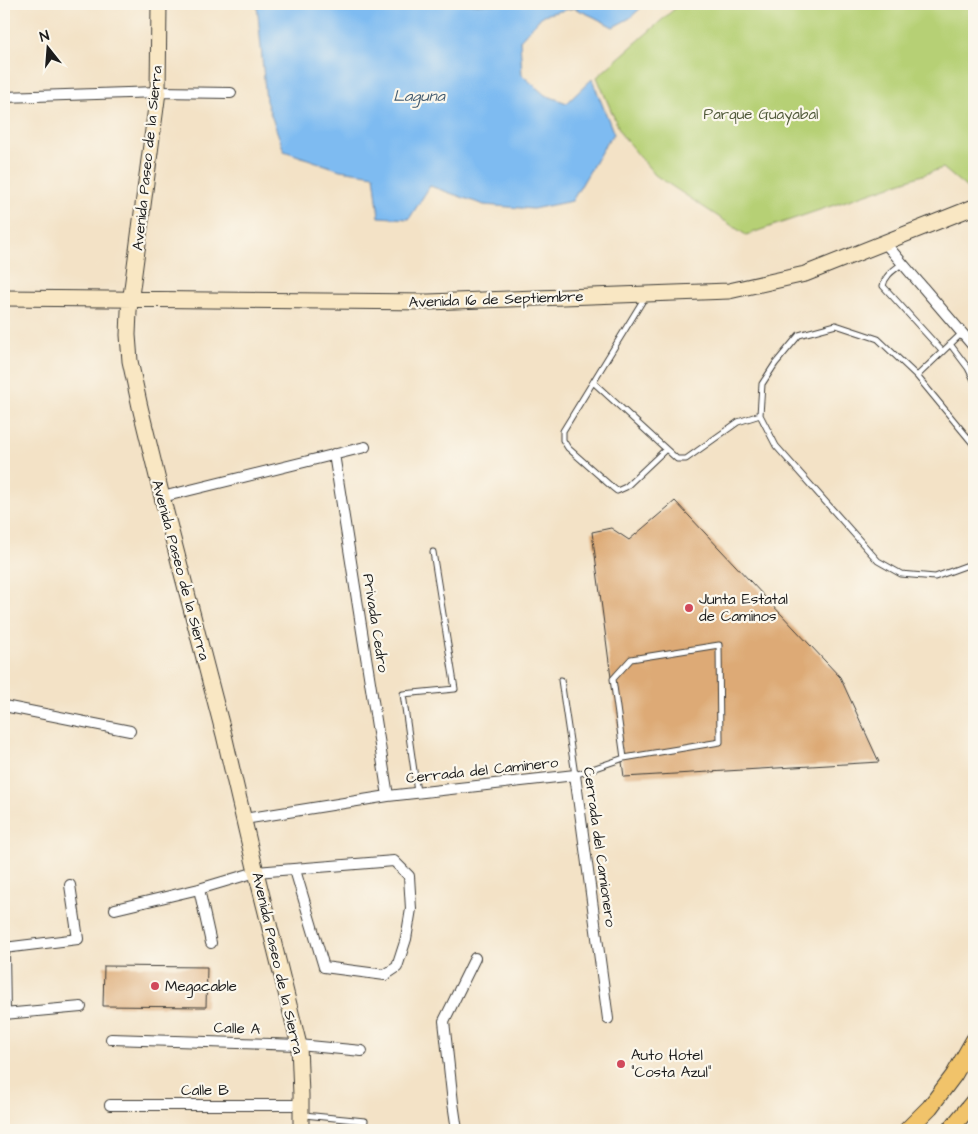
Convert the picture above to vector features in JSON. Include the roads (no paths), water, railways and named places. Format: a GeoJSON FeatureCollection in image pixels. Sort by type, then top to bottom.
{"type":"FeatureCollection","features":[{"type":"Feature","properties":{"kind":"main road","name":"Avenida Paseo de la Sierra"},"geometry":{"type":"LineString","coordinates":[[160,4],[158,92],[131,299],[128,335],[130,361],[162,497],[222,727],[299,1044],[301,1117]]}},
{"type":"Feature","properties":{"kind":"main road","name":"Avenida 16 de Septiembre"},"geometry":{"type":"LineString","coordinates":[[4,298],[428,302],[729,291],[805,274],[974,207]]}},
{"type":"Feature","properties":{"kind":"main road"},"geometry":{"type":"LineString","coordinates":[[907,1130],[930,1107],[954,1076],[974,1040]]}},
{"type":"Feature","properties":{"kind":"main road"},"geometry":{"type":"LineString","coordinates":[[953,1129],[974,1101]]}},
{"type":"Feature","properties":{"kind":"street"},"geometry":{"type":"LineString","coordinates":[[4,97],[158,92],[230,93]]}},
{"type":"Feature","properties":{"kind":"street"},"geometry":{"type":"LineString","coordinates":[[885,243],[974,347]]}},
{"type":"Feature","properties":{"kind":"street"},"geometry":{"type":"LineString","coordinates":[[162,497],[365,446]]}},
{"type":"Feature","properties":{"kind":"street","name":"Privada Cedro"},"geometry":{"type":"LineString","coordinates":[[334,454],[388,796]]}},
{"type":"Feature","properties":{"kind":"street"},"geometry":{"type":"LineString","coordinates":[[4,706],[130,730]]}},
{"type":"Feature","properties":{"kind":"street","name":"Cerrada del Caminero"},"geometry":{"type":"LineString","coordinates":[[244,819],[388,796],[575,775]]}},
{"type":"Feature","properties":{"kind":"street","name":"Cerrada del Camionero"},"geometry":{"type":"LineString","coordinates":[[575,775],[608,1019]]}},
{"type":"Feature","properties":{"kind":"street"},"geometry":{"type":"LineString","coordinates":[[115,909],[199,889],[256,872],[394,861],[409,876],[411,910],[406,939],[397,967],[385,976],[324,967],[294,870]]}},
{"type":"Feature","properties":{"kind":"street"},"geometry":{"type":"LineString","coordinates":[[4,948],[78,940],[70,885]]}},
{"type":"Feature","properties":{"kind":"street"},"geometry":{"type":"LineString","coordinates":[[199,889],[211,943]]}},
{"type":"Feature","properties":{"kind":"street"},"geometry":{"type":"LineString","coordinates":[[4,952],[4,1014],[81,1007]]}},
{"type":"Feature","properties":{"kind":"street"},"geometry":{"type":"LineString","coordinates":[[457,1130],[444,1021],[475,958]]}},
{"type":"Feature","properties":{"kind":"street","name":"Calle A"},"geometry":{"type":"LineString","coordinates":[[111,1039],[299,1044],[362,1050]]}},
{"type":"Feature","properties":{"kind":"street","name":"Calle B"},"geometry":{"type":"LineString","coordinates":[[110,1105],[301,1117]]}},
{"type":"Feature","properties":{"kind":"lane"},"geometry":{"type":"LineString","coordinates":[[903,263],[889,274],[884,280],[883,286],[942,352]]}},
{"type":"Feature","properties":{"kind":"lane"},"geometry":{"type":"LineString","coordinates":[[646,294],[563,431],[563,440],[568,448],[618,491],[626,487],[666,449]]}},
{"type":"Feature","properties":{"kind":"lane"},"geometry":{"type":"LineString","coordinates":[[974,445],[918,376],[878,339],[836,325],[799,335],[775,364],[762,384],[760,415],[776,446],[878,561],[901,574],[935,577],[968,565],[974,556]]}},
{"type":"Feature","properties":{"kind":"lane"},"geometry":{"type":"LineString","coordinates":[[918,376],[962,332]]}},
{"type":"Feature","properties":{"kind":"lane"},"geometry":{"type":"LineString","coordinates":[[950,344],[968,368],[974,380]]}},
{"type":"Feature","properties":{"kind":"lane"},"geometry":{"type":"LineString","coordinates":[[593,382],[677,459],[686,459],[738,422],[760,415]]}},
{"type":"Feature","properties":{"kind":"lane"},"geometry":{"type":"LineString","coordinates":[[417,793],[402,694],[456,688],[433,552]]}},
{"type":"Feature","properties":{"kind":"lane","name":"Cerrada del Caminero"},"geometry":{"type":"LineString","coordinates":[[575,775],[624,758],[720,742],[719,645],[631,660],[613,679],[624,758]]}},
{"type":"Feature","properties":{"kind":"lane","name":"Cerrada del Camionero"},"geometry":{"type":"LineString","coordinates":[[561,680],[575,775]]}},
{"type":"Feature","properties":{"kind":"lane"},"geometry":{"type":"LineString","coordinates":[[301,1117],[365,1121]]}},
{"type":"Feature","properties":{"kind":"water","name":"Laguna"},"geometry":{"type":"Polygon","coordinates":[[[257,4],[645,4],[630,18],[613,27],[574,8],[543,15],[520,40],[522,75],[545,95],[567,103],[592,79],[614,134],[607,142],[572,201],[533,209],[484,205],[430,186],[409,219],[379,217],[374,175],[340,170],[284,151],[266,101],[257,4]]]}},
{"type":"Feature","properties":{"kind":"place","name":"Junta Estatal de Caminos"},"geometry":{"type":"Point","coordinates":[689,608]}},
{"type":"Feature","properties":{"kind":"place","name":"Megacable"},"geometry":{"type":"Point","coordinates":[155,986]}},
{"type":"Feature","properties":{"kind":"place","name":"Auto Hotel \"Costa Azul\""},"geometry":{"type":"Point","coordinates":[621,1064]}},
{"type":"Feature","properties":{"kind":"park label","name":"Parque Guayabal"},"geometry":{"type":"Point","coordinates":[761,114]}}]}
